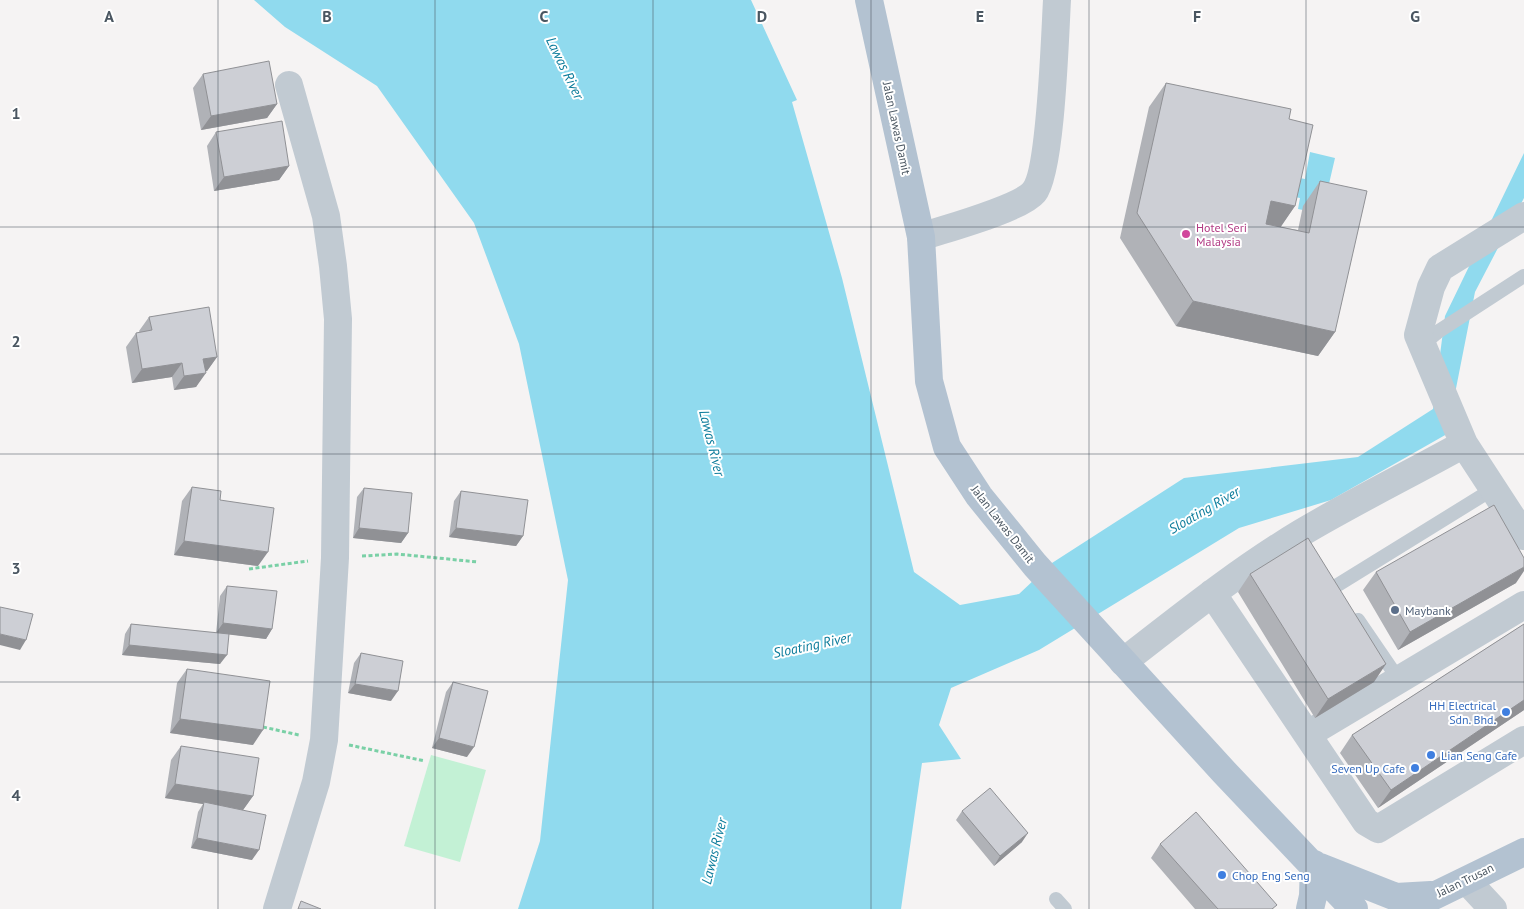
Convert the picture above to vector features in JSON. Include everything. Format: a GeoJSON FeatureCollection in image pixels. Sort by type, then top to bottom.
{"type":"FeatureCollection","features":[{"type":"Feature","properties":{"kind":"main road","name":"Jalan Lawas Damit"},"geometry":{"type":"LineString","coordinates":[[869,0],[921,237],[929,381],[947,447],[978,496],[1035,565],[1224,772],[1314,864],[1354,909]]}},
{"type":"Feature","properties":{"kind":"main road","name":"Jalan Trusan"},"geometry":{"type":"LineString","coordinates":[[1407,909],[1524,852]]}},
{"type":"Feature","properties":{"kind":"main road"},"geometry":{"type":"LineString","coordinates":[[1310,909],[1313,896],[1314,864],[1396,896],[1436,894]]}},
{"type":"Feature","properties":{"kind":"street"},"geometry":{"type":"LineString","coordinates":[[921,237],[1009,208],[1034,193],[1045,166],[1057,0]]}},
{"type":"Feature","properties":{"kind":"street"},"geometry":{"type":"LineString","coordinates":[[277,909],[316,782],[324,740],[335,558],[338,319],[334,275],[326,216],[289,85]]}},
{"type":"Feature","properties":{"kind":"street"},"geometry":{"type":"LineString","coordinates":[[1524,216],[1440,268],[1425,306],[1418,335],[1464,443],[1524,536]]}},
{"type":"Feature","properties":{"kind":"street"},"geometry":{"type":"LineString","coordinates":[[1124,662],[1212,593],[1305,541],[1416,468],[1464,443]]}},
{"type":"Feature","properties":{"kind":"street"},"geometry":{"type":"LineString","coordinates":[[1212,593],[1366,822],[1378,829],[1524,740]]}},
{"type":"Feature","properties":{"kind":"street"},"geometry":{"type":"LineString","coordinates":[[1308,734],[1524,605]]}},
{"type":"Feature","properties":{"kind":"street"},"geometry":{"type":"LineString","coordinates":[[1467,881],[1493,909]]}},
{"type":"Feature","properties":{"kind":"lane"},"geometry":{"type":"LineString","coordinates":[[1423,346],[1460,317],[1524,276]]}},
{"type":"Feature","properties":{"kind":"lane"},"geometry":{"type":"LineString","coordinates":[[1325,571],[1338,590],[1493,489]]}},
{"type":"Feature","properties":{"kind":"lane"},"geometry":{"type":"LineString","coordinates":[[1351,610],[1399,680]]}},
{"type":"Feature","properties":{"kind":"path"},"geometry":{"type":"LineString","coordinates":[[249,569],[335,558],[397,554],[478,562]]}},
{"type":"Feature","properties":{"kind":"green space"},"geometry":{"type":"Polygon","coordinates":[[[431,755],[486,770],[460,862],[404,846],[431,755]]]}},
{"type":"Feature","properties":{"kind":"water"},"geometry":{"type":"Polygon","coordinates":[[[254,0],[751,0],[797,100],[792,102],[842,278],[914,572],[960,605],[1019,594],[1052,563],[1184,478],[1358,457],[1433,409],[1445,316],[1524,153],[1524,198],[1475,292],[1447,434],[1331,500],[1239,528],[1039,650],[951,688],[939,725],[961,759],[922,763],[901,909],[518,909],[540,841],[568,580],[519,344],[474,223],[377,86],[285,27],[254,0]]]}},
{"type":"Feature","properties":{"kind":"water"},"geometry":{"type":"Polygon","coordinates":[[[1310,152],[1335,158],[1322,214],[1298,209],[1300,198],[1290,196],[1294,177],[1305,179],[1310,152]]]}},
{"type":"Feature","properties":{"kind":"building"},"geometry":{"type":"Polygon","coordinates":[[[269,61],[277,104],[211,116],[203,74],[269,61]]]}},
{"type":"Feature","properties":{"kind":"building","name":"Hotel Seri Malaysia"},"geometry":{"type":"Polygon","coordinates":[[[1166,83],[1291,109],[1289,119],[1313,125],[1295,206],[1271,201],[1266,224],[1309,233],[1320,181],[1367,191],[1335,332],[1193,301],[1137,213],[1166,83]]]}},
{"type":"Feature","properties":{"kind":"building"},"geometry":{"type":"Polygon","coordinates":[[[282,121],[289,166],[224,177],[216,132],[282,121]]]}},
{"type":"Feature","properties":{"kind":"building"},"geometry":{"type":"Polygon","coordinates":[[[209,307],[217,357],[203,359],[206,373],[184,376],[182,363],[142,369],[136,333],[152,330],[149,317],[209,307]]]}},
{"type":"Feature","properties":{"kind":"building"},"geometry":{"type":"Polygon","coordinates":[[[192,487],[221,491],[220,500],[274,508],[268,552],[184,541],[192,487]]]}},
{"type":"Feature","properties":{"kind":"building"},"geometry":{"type":"Polygon","coordinates":[[[364,488],[412,493],[408,533],[359,528],[364,488]]]}},
{"type":"Feature","properties":{"kind":"building"},"geometry":{"type":"Polygon","coordinates":[[[461,491],[528,500],[523,536],[456,528],[461,491]]]}},
{"type":"Feature","properties":{"kind":"building"},"geometry":{"type":"Polygon","coordinates":[[[1494,505],[1524,558],[1524,567],[1410,632],[1376,572],[1494,505]]]}},
{"type":"Feature","properties":{"kind":"building"},"geometry":{"type":"Polygon","coordinates":[[[1308,538],[1386,664],[1328,699],[1250,574],[1308,538]]]}},
{"type":"Feature","properties":{"kind":"building"},"geometry":{"type":"Polygon","coordinates":[[[227,586],[277,591],[272,629],[223,623],[227,586]]]}},
{"type":"Feature","properties":{"kind":"building"},"geometry":{"type":"Polygon","coordinates":[[[0,607],[33,614],[26,640],[0,634],[0,607]]]}},
{"type":"Feature","properties":{"kind":"building"},"geometry":{"type":"Polygon","coordinates":[[[131,624],[229,634],[227,655],[129,645],[131,624]]]}},
{"type":"Feature","properties":{"kind":"building"},"geometry":{"type":"Polygon","coordinates":[[[1524,624],[1524,700],[1391,790],[1352,735],[1524,624]]]}},
{"type":"Feature","properties":{"kind":"building"},"geometry":{"type":"Polygon","coordinates":[[[361,653],[403,661],[398,691],[355,684],[361,653]]]}},
{"type":"Feature","properties":{"kind":"building"},"geometry":{"type":"Polygon","coordinates":[[[187,669],[270,681],[263,730],[180,719],[187,669]]]}},
{"type":"Feature","properties":{"kind":"building"},"geometry":{"type":"Polygon","coordinates":[[[453,682],[488,691],[474,747],[439,738],[453,682]]]}},
{"type":"Feature","properties":{"kind":"building"},"geometry":{"type":"Polygon","coordinates":[[[181,746],[259,758],[253,796],[175,784],[181,746]]]}},
{"type":"Feature","properties":{"kind":"building"},"geometry":{"type":"Polygon","coordinates":[[[990,788],[1028,833],[1000,856],[962,811],[990,788]]]}},
{"type":"Feature","properties":{"kind":"building"},"geometry":{"type":"Polygon","coordinates":[[[204,802],[266,815],[259,850],[197,838],[204,802]]]}},
{"type":"Feature","properties":{"kind":"building"},"geometry":{"type":"Polygon","coordinates":[[[1196,812],[1277,905],[1272,909],[1218,909],[1160,844],[1196,812]]]}},
{"type":"Feature","properties":{"kind":"building"},"geometry":{"type":"Polygon","coordinates":[[[301,901],[321,909],[298,909],[301,901]]]}},
{"type":"Feature","properties":{"kind":"place","name":"Hotel Seri Malaysia"},"geometry":{"type":"Point","coordinates":[1186,234]}},
{"type":"Feature","properties":{"kind":"place","name":"Maybank"},"geometry":{"type":"Point","coordinates":[1395,610]}},
{"type":"Feature","properties":{"kind":"place","name":"HH Electrical Sdn. Bhd."},"geometry":{"type":"Point","coordinates":[1506,712]}},
{"type":"Feature","properties":{"kind":"place","name":"Lian Seng Cafe"},"geometry":{"type":"Point","coordinates":[1431,755]}},
{"type":"Feature","properties":{"kind":"place","name":"Seven Up Cafe"},"geometry":{"type":"Point","coordinates":[1415,768]}},
{"type":"Feature","properties":{"kind":"place","name":"Chop Eng Seng"},"geometry":{"type":"Point","coordinates":[1222,875]}},
{"type":"Feature","properties":{"kind":"water label","name":"Lawas River"},"geometry":{"type":"Point","coordinates":[565,68]}},
{"type":"Feature","properties":{"kind":"water label","name":"Lawas River"},"geometry":{"type":"Point","coordinates":[712,443]}},
{"type":"Feature","properties":{"kind":"water label","name":"Sloating River"},"geometry":{"type":"Point","coordinates":[1204,510]}},
{"type":"Feature","properties":{"kind":"water label","name":"Sloating River"},"geometry":{"type":"Point","coordinates":[812,645]}},
{"type":"Feature","properties":{"kind":"water label","name":"Lawas River"},"geometry":{"type":"Point","coordinates":[714,851]}}]}
